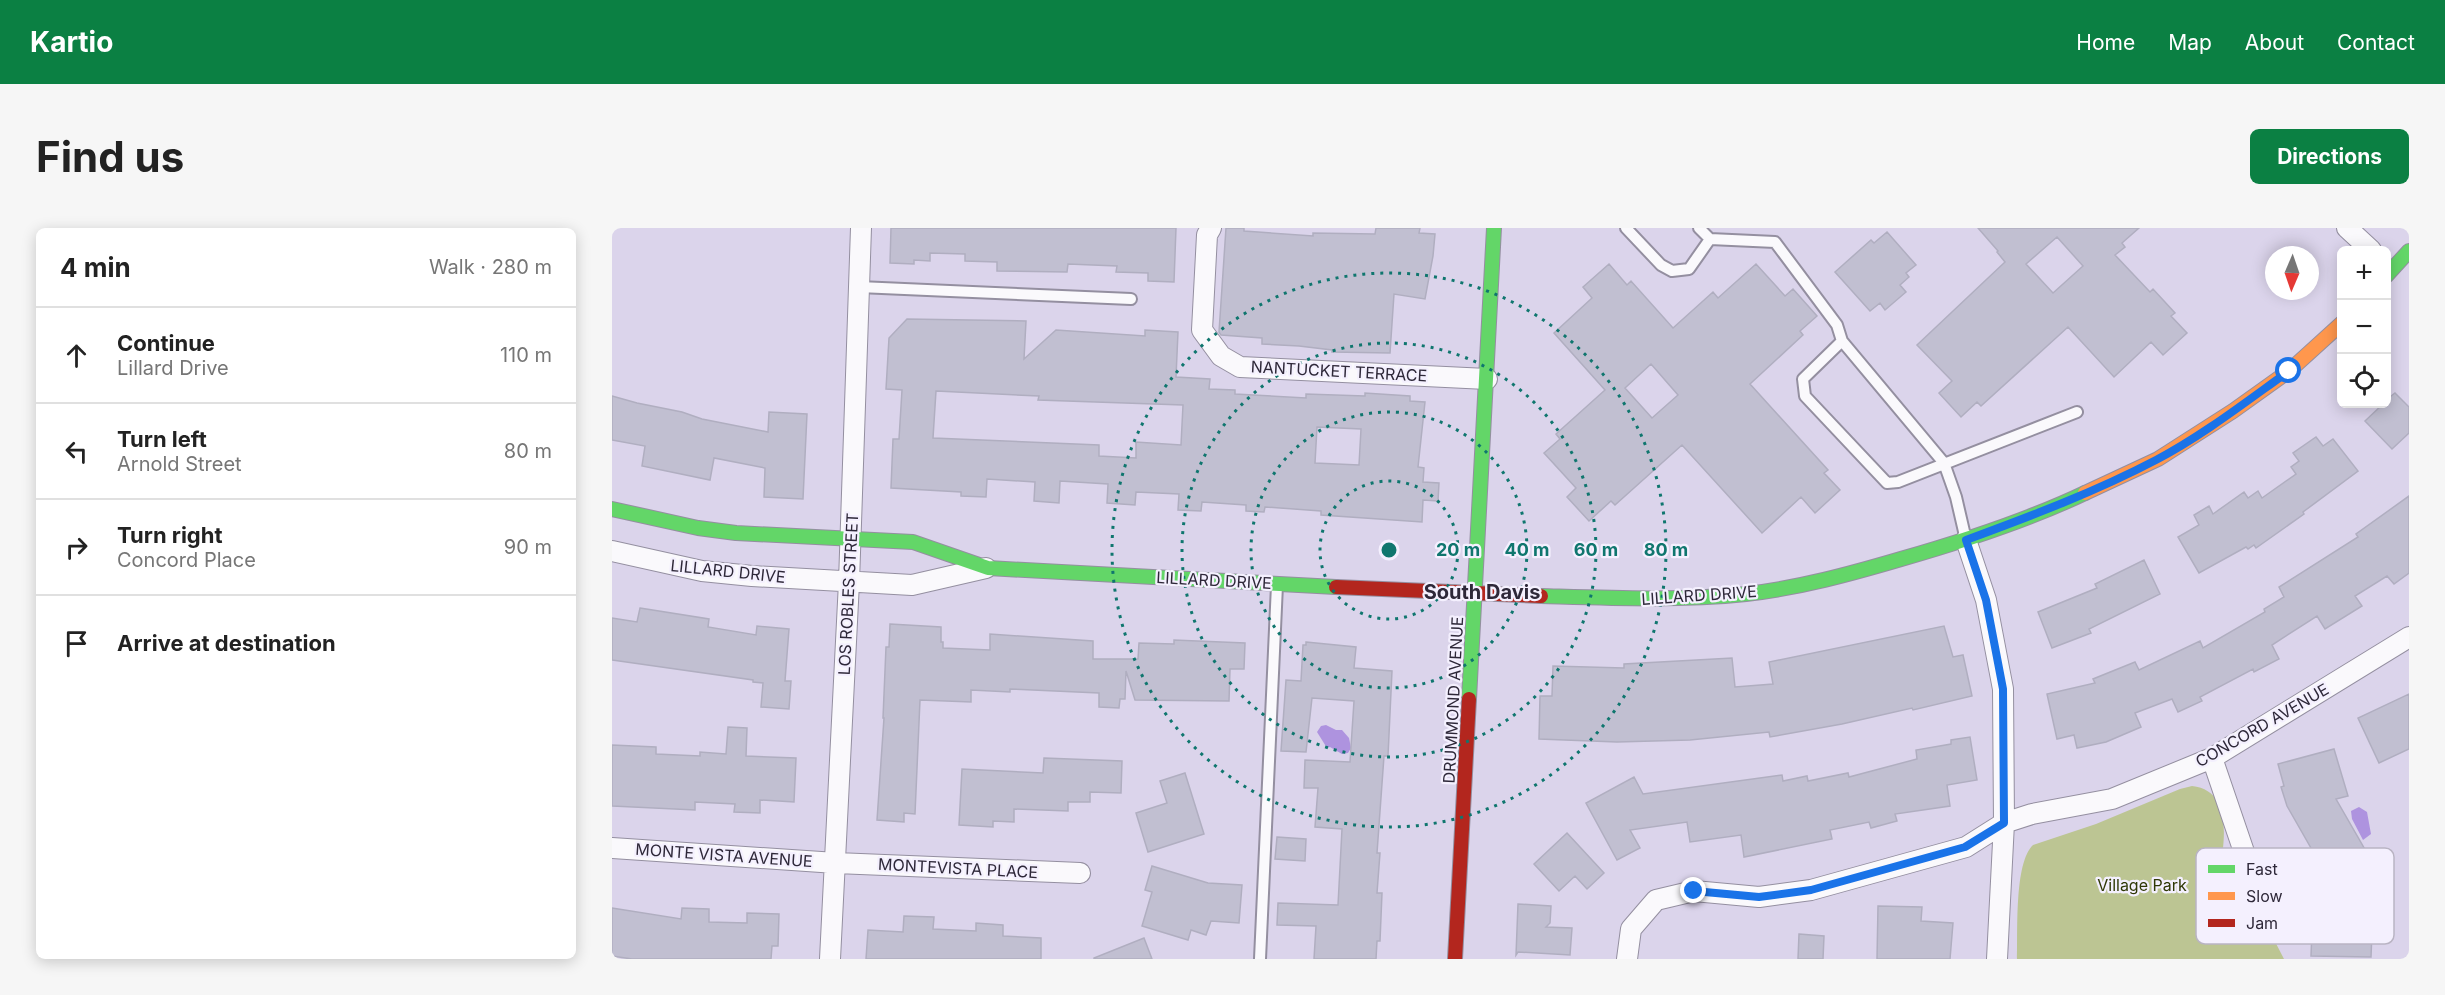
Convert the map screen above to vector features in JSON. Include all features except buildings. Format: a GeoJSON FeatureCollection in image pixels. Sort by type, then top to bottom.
{"type":"FeatureCollection","features":[{"type":"Feature","properties":{"kind":"street","name":"LOS ROBLES STREET"},"geometry":{"type":"LineString","coordinates":[[830,959],[851,539],[861,228]]}},
{"type":"Feature","properties":{"kind":"street","name":"NANTUCKET TERRACE"},"geometry":{"type":"LineString","coordinates":[[1211,228],[1207,235],[1202,330],[1221,356],[1240,367],[1486,379]]}},
{"type":"Feature","properties":{"kind":"street","name":"DRUMMOND AVENUE"},"geometry":{"type":"LineString","coordinates":[[1455,959],[1494,228]]}},
{"type":"Feature","properties":{"kind":"street"},"geometry":{"type":"LineString","coordinates":[[2347,228],[2367,246]]}},
{"type":"Feature","properties":{"kind":"street"},"geometry":{"type":"LineString","coordinates":[[2391,267],[2409,251]]}},
{"type":"Feature","properties":{"kind":"street","name":"LILLARD DRIVE"},"geometry":{"type":"LineString","coordinates":[[612,551],[651,562],[702,571],[912,585],[988,568],[1475,594],[1626,599],[1745,594],[1822,582],[1966,540],[2051,509],[2158,459],[2233,411],[2289,371],[2337,328]]}},
{"type":"Feature","properties":{"kind":"street","name":"LILLARD DRIVE"},"geometry":{"type":"LineString","coordinates":[[612,509],[698,528],[736,533],[913,542],[988,568]]}},
{"type":"Feature","properties":{"kind":"street"},"geometry":{"type":"LineString","coordinates":[[1966,540],[1986,600],[2003,689],[2004,823],[1997,959]]}},
{"type":"Feature","properties":{"kind":"street","name":"CONCORD AVENUE"},"geometry":{"type":"LineString","coordinates":[[1627,959],[1631,929],[1656,900],[1694,891],[1759,897],[1811,890],[1965,847],[2004,823],[2032,814],[2112,799],[2212,758],[2409,637]]}},
{"type":"Feature","properties":{"kind":"street"},"geometry":{"type":"LineString","coordinates":[[2212,758],[2243,848]]}},
{"type":"Feature","properties":{"kind":"street","name":"MONTE VISTA AVENUE"},"geometry":{"type":"LineString","coordinates":[[612,848],[836,863]]}},
{"type":"Feature","properties":{"kind":"street","name":"MONTEVISTA PLACE"},"geometry":{"type":"LineString","coordinates":[[836,863],[1080,873]]}},
{"type":"Feature","properties":{"kind":"lane"},"geometry":{"type":"LineString","coordinates":[[1626,228],[1661,265],[1672,272],[1689,269],[1710,239]]}},
{"type":"Feature","properties":{"kind":"lane"},"geometry":{"type":"LineString","coordinates":[[1699,228],[1710,239],[1775,242],[1837,325],[1842,341],[1944,463],[1956,497],[1966,540]]}},
{"type":"Feature","properties":{"kind":"lane"},"geometry":{"type":"LineString","coordinates":[[859,287],[1131,299]]}},
{"type":"Feature","properties":{"kind":"lane"},"geometry":{"type":"LineString","coordinates":[[1842,341],[1803,379],[1805,396],[1887,483],[1898,482],[2077,412]]}},
{"type":"Feature","properties":{"kind":"lane"},"geometry":{"type":"LineString","coordinates":[[1260,959],[1277,583]]}},
{"type":"Feature","properties":{"kind":"green space","name":"Village Park"},"geometry":{"type":"Polygon","coordinates":[[[2192,786],[2205,790],[2220,806],[2223,818],[2223,848],[2196,848],[2196,944],[2276,944],[2284,959],[2017,959],[2020,882],[2027,854],[2033,845],[2096,824],[2192,786]]]}},
{"type":"Feature","properties":{"kind":"shaded area"},"geometry":{"type":"Polygon","coordinates":[[[1326,725],[1342,730],[1349,738],[1351,748],[1348,753],[1342,754],[1330,747],[1327,748],[1317,732],[1321,726],[1326,725]]]}},
{"type":"Feature","properties":{"kind":"shaded area"},"geometry":{"type":"Polygon","coordinates":[[[2359,807],[2367,812],[2371,834],[2363,840],[2352,819],[2351,811],[2359,807]]]}},
{"type":"Feature","properties":{"kind":"traffic: fast"},"geometry":{"type":"LineString","coordinates":[[1469,699],[1494,228]]}},
{"type":"Feature","properties":{"kind":"traffic: fast"},"geometry":{"type":"LineString","coordinates":[[2391,271],[2409,251]]}},
{"type":"Feature","properties":{"kind":"traffic: fast"},"geometry":{"type":"LineString","coordinates":[[1541,596],[1695,598],[1785,588],[1882,565],[1948,545],[1994,530],[2085,493]]}},
{"type":"Feature","properties":{"kind":"traffic: fast"},"geometry":{"type":"LineString","coordinates":[[612,509],[698,528],[736,533],[913,542],[988,568],[1336,587]]}},
{"type":"Feature","properties":{"kind":"traffic: slow"},"geometry":{"type":"LineString","coordinates":[[2085,493],[2158,459],[2233,411],[2289,371],[2337,328]]}},
{"type":"Feature","properties":{"kind":"traffic: jam"},"geometry":{"type":"LineString","coordinates":[[1336,587],[1541,596]]}},
{"type":"Feature","properties":{"kind":"traffic: jam"},"geometry":{"type":"LineString","coordinates":[[1455,959],[1469,699]]}},
{"type":"Feature","properties":{"kind":"district","name":"South Davis"},"geometry":{"type":"Point","coordinates":[1482,592]}},
{"type":"Feature","properties":{"kind":"route"},"geometry":{"type":"LineString","coordinates":[[1694,891],[1759,897],[1811,890],[1965,847],[2004,823],[2003,689],[1986,600],[1966,540],[2051,509],[2158,459],[2233,411],[2289,371]]}}]}
